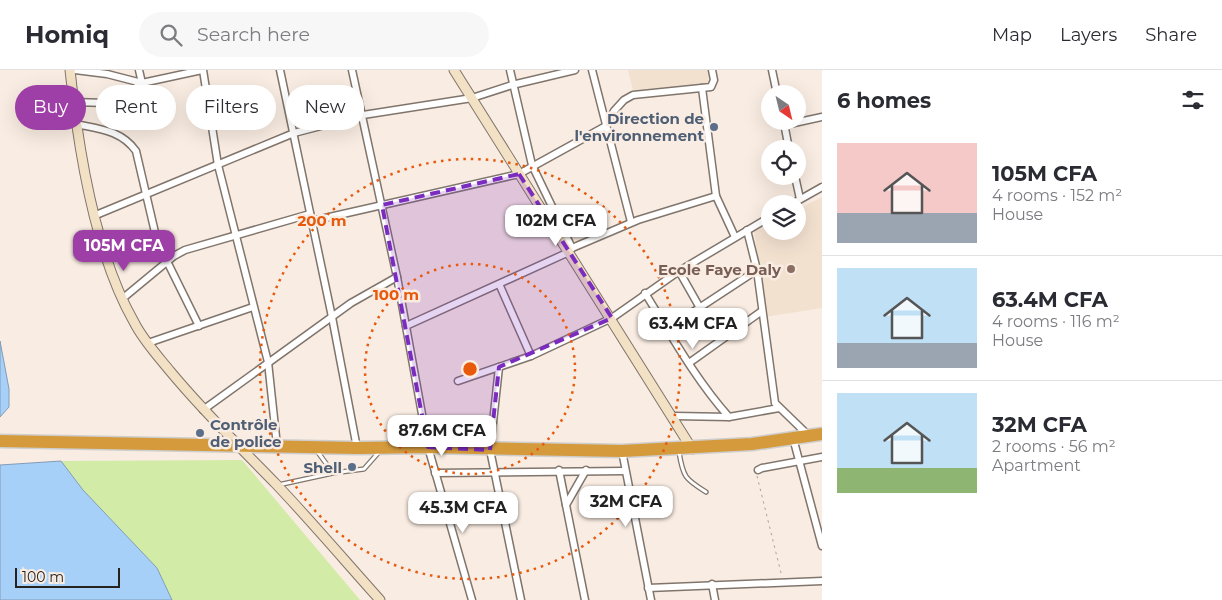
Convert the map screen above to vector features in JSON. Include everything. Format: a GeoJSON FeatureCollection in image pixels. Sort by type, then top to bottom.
{"type":"FeatureCollection","features":[{"type":"Feature","properties":{"kind":"highway"},"geometry":{"type":"LineString","coordinates":[[0,442],[357,448],[428,446],[490,450],[622,452],[692,449],[816,435]]}},
{"type":"Feature","properties":{"kind":"street"},"geometry":{"type":"LineString","coordinates":[[70,70],[72,85]]}},
{"type":"Feature","properties":{"kind":"street"},"geometry":{"type":"LineString","coordinates":[[75,70],[107,74],[142,83]]}},
{"type":"Feature","properties":{"kind":"street"},"geometry":{"type":"LineString","coordinates":[[139,70],[142,83]]}},
{"type":"Feature","properties":{"kind":"street"},"geometry":{"type":"LineString","coordinates":[[86,102],[107,103],[128,93],[142,83],[203,70],[218,165],[234,235],[268,362],[277,446]]}},
{"type":"Feature","properties":{"kind":"street"},"geometry":{"type":"LineString","coordinates":[[280,70],[332,317],[357,448]]}},
{"type":"Feature","properties":{"kind":"street"},"geometry":{"type":"LineString","coordinates":[[352,70],[356,85]]}},
{"type":"Feature","properties":{"kind":"street"},"geometry":{"type":"LineString","coordinates":[[454,70],[571,250],[674,416],[692,449]]}},
{"type":"Feature","properties":{"kind":"street"},"geometry":{"type":"LineString","coordinates":[[510,70],[532,165],[571,250]]}},
{"type":"Feature","properties":{"kind":"street"},"geometry":{"type":"LineString","coordinates":[[364,115],[472,98],[512,85],[575,70]]}},
{"type":"Feature","properties":{"kind":"street"},"geometry":{"type":"LineString","coordinates":[[592,70],[631,222]]}},
{"type":"Feature","properties":{"kind":"street"},"geometry":{"type":"LineString","coordinates":[[312,221],[520,174],[532,165],[606,126],[614,111],[624,100],[633,95],[711,87],[713,84],[712,70]]}},
{"type":"Feature","properties":{"kind":"street"},"geometry":{"type":"LineString","coordinates":[[772,70],[775,85]]}},
{"type":"Feature","properties":{"kind":"street"},"geometry":{"type":"LineString","coordinates":[[702,88],[716,196],[735,237]]}},
{"type":"Feature","properties":{"kind":"street"},"geometry":{"type":"LineString","coordinates":[[806,120],[822,117]]}},
{"type":"Feature","properties":{"kind":"street"},"geometry":{"type":"LineString","coordinates":[[364,120],[397,277],[428,446],[472,600]]}},
{"type":"Feature","properties":{"kind":"street"},"geometry":{"type":"LineString","coordinates":[[86,126],[117,133],[130,142],[136,151],[157,240],[199,326]]}},
{"type":"Feature","properties":{"kind":"street"},"geometry":{"type":"LineString","coordinates":[[77,130],[96,215],[111,271],[122,299],[148,343],[203,410],[277,485],[380,600]]}},
{"type":"Feature","properties":{"kind":"street"},"geometry":{"type":"LineString","coordinates":[[96,215],[294,133],[306,130]]}},
{"type":"Feature","properties":{"kind":"street"},"geometry":{"type":"LineString","coordinates":[[806,196],[822,187]]}},
{"type":"Feature","properties":{"kind":"street"},"geometry":{"type":"LineString","coordinates":[[406,326],[500,286],[631,222],[716,196]]}},
{"type":"Feature","properties":{"kind":"street"},"geometry":{"type":"LineString","coordinates":[[122,299],[168,261],[185,250],[310,214]]}},
{"type":"Feature","properties":{"kind":"street"},"geometry":{"type":"LineString","coordinates":[[458,381],[531,356],[612,318],[645,293],[679,271],[761,222]]}},
{"type":"Feature","properties":{"kind":"street"},"geometry":{"type":"LineString","coordinates":[[747,230],[757,270],[772,395],[779,408],[816,435]]}},
{"type":"Feature","properties":{"kind":"street"},"geometry":{"type":"LineString","coordinates":[[667,329],[757,270]]}},
{"type":"Feature","properties":{"kind":"street"},"geometry":{"type":"LineString","coordinates":[[679,271],[700,308]]}},
{"type":"Feature","properties":{"kind":"street"},"geometry":{"type":"LineString","coordinates":[[203,410],[351,303],[397,277]]}},
{"type":"Feature","properties":{"kind":"street"},"geometry":{"type":"LineString","coordinates":[[500,286],[531,356]]}},
{"type":"Feature","properties":{"kind":"street"},"geometry":{"type":"LineString","coordinates":[[645,293],[688,363],[714,400],[729,417]]}},
{"type":"Feature","properties":{"kind":"street"},"geometry":{"type":"LineString","coordinates":[[148,343],[254,307]]}},
{"type":"Feature","properties":{"kind":"street"},"geometry":{"type":"LineString","coordinates":[[688,363],[762,311]]}},
{"type":"Feature","properties":{"kind":"street"},"geometry":{"type":"LineString","coordinates":[[499,367],[490,450],[521,600]]}},
{"type":"Feature","properties":{"kind":"street"},"geometry":{"type":"LineString","coordinates":[[674,416],[729,417],[779,408]]}},
{"type":"Feature","properties":{"kind":"street"},"geometry":{"type":"LineString","coordinates":[[793,438],[822,546]]}},
{"type":"Feature","properties":{"kind":"street"},"geometry":{"type":"LineString","coordinates":[[622,452],[651,600]]}},
{"type":"Feature","properties":{"kind":"street"},"geometry":{"type":"LineString","coordinates":[[758,470],[822,457]]}},
{"type":"Feature","properties":{"kind":"street"},"geometry":{"type":"LineString","coordinates":[[435,473],[558,470],[625,471]]}},
{"type":"Feature","properties":{"kind":"street"},"geometry":{"type":"LineString","coordinates":[[558,470],[585,600]]}},
{"type":"Feature","properties":{"kind":"street"},"geometry":{"type":"LineString","coordinates":[[566,505],[586,470]]}},
{"type":"Feature","properties":{"kind":"street"},"geometry":{"type":"LineString","coordinates":[[648,588],[822,581]]}},
{"type":"Feature","properties":{"kind":"street"},"geometry":{"type":"LineString","coordinates":[[712,584],[715,600]]}},
{"type":"Feature","properties":{"kind":"lane"},"geometry":{"type":"LineString","coordinates":[[314,447],[333,473]]}},
{"type":"Feature","properties":{"kind":"lane"},"geometry":{"type":"LineString","coordinates":[[277,485],[333,473],[364,469],[383,448]]}},
{"type":"Feature","properties":{"kind":"lane"},"geometry":{"type":"LineString","coordinates":[[679,449],[682,473],[691,483],[706,492]]}},
{"type":"Feature","properties":{"kind":"path"},"geometry":{"type":"LineString","coordinates":[[758,470],[757,474],[783,582]]}},
{"type":"Feature","properties":{"kind":"highlighted area"},"geometry":{"type":"Polygon","coordinates":[[[519,174],[612,318],[499,367],[490,450],[428,447],[382,205],[519,174]]]}},
{"type":"Feature","properties":{"kind":"shaded area"},"geometry":{"type":"Polygon","coordinates":[[[628,70],[707,70],[709,84],[633,90],[628,70]]]}},
{"type":"Feature","properties":{"kind":"shaded area","name":"Ecole Faye Daly"},"geometry":{"type":"Polygon","coordinates":[[[822,197],[822,308],[765,317],[754,230],[761,227],[761,240],[806,240],[806,205],[822,197]]]}},
{"type":"Feature","properties":{"kind":"green space"},"geometry":{"type":"Polygon","coordinates":[[[242,460],[360,600],[172,600],[157,568],[83,490],[61,461],[242,460]]]}},
{"type":"Feature","properties":{"kind":"water"},"geometry":{"type":"Polygon","coordinates":[[[0,341],[9,389],[9,407],[0,417],[0,341]]]}},
{"type":"Feature","properties":{"kind":"water"},"geometry":{"type":"Polygon","coordinates":[[[61,461],[83,490],[157,568],[172,600],[0,600],[0,465],[61,461]]]}},
{"type":"Feature","properties":{"kind":"place","name":"Direction de l'environnement"},"geometry":{"type":"Point","coordinates":[714,127]}},
{"type":"Feature","properties":{"kind":"place","name":"Ecole Faye Daly"},"geometry":{"type":"Point","coordinates":[791,269]}},
{"type":"Feature","properties":{"kind":"place","name":"Contrôle de police"},"geometry":{"type":"Point","coordinates":[200,433]}},
{"type":"Feature","properties":{"kind":"place","name":"Shell"},"geometry":{"type":"Point","coordinates":[352,467]}}]}
